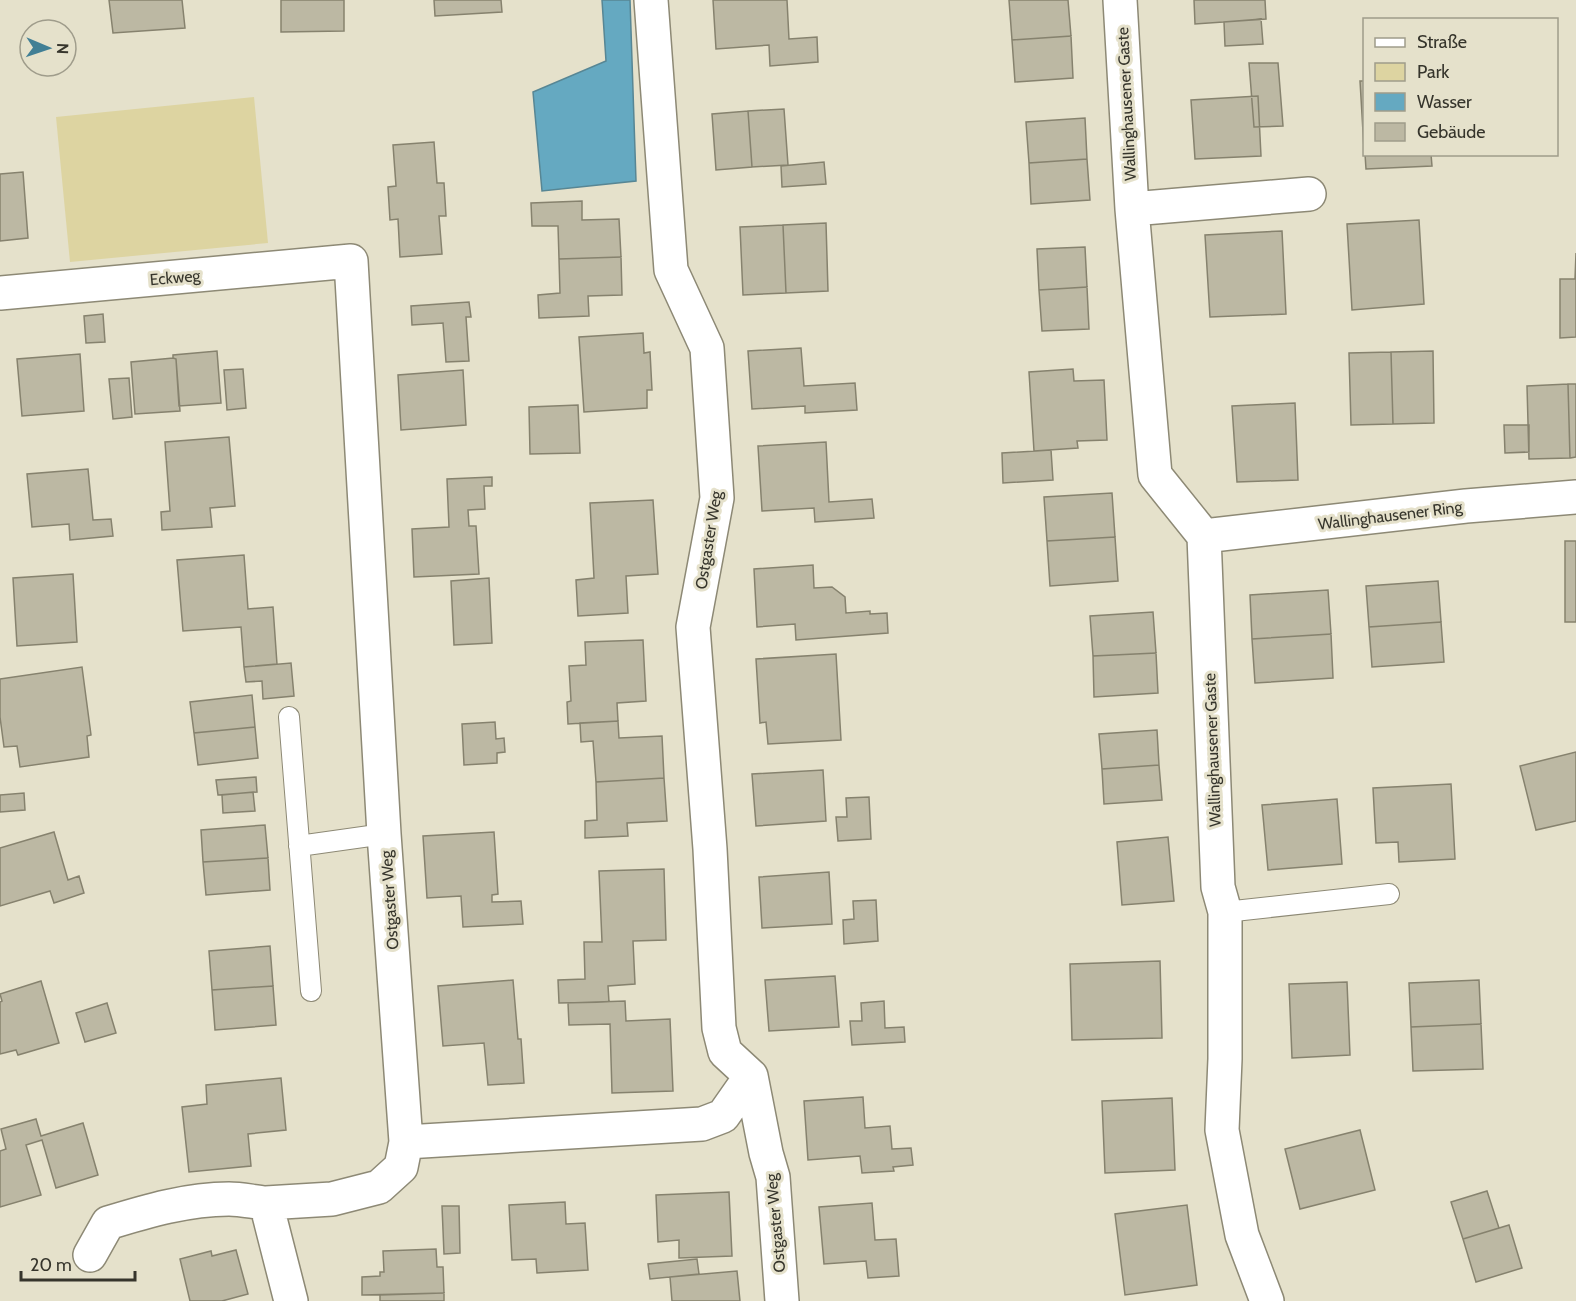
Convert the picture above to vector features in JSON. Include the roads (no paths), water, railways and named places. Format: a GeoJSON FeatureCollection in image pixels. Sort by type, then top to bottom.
{"type":"FeatureCollection","features":[{"type":"Feature","properties":{"kind":"street","name":"Ostgaster Weg"},"geometry":{"type":"LineString","coordinates":[[651,0],[671,270],[707,348],[717,487],[717,498],[693,627],[710,849],[719,1028],[725,1052],[751,1076],[773,1177],[782,1301]]}},
{"type":"Feature","properties":{"kind":"street","name":"Wallinghausener Gaste"},"geometry":{"type":"LineString","coordinates":[[1120,0],[1132,209],[1155,475],[1204,536],[1218,887],[1225,912],[1225,1059],[1222,1130],[1242,1235],[1267,1301]]}},
{"type":"Feature","properties":{"kind":"street"},"geometry":{"type":"LineString","coordinates":[[1132,209],[1309,194]]}},
{"type":"Feature","properties":{"kind":"street","name":"Ostgaster Weg"},"geometry":{"type":"LineString","coordinates":[[90,1255],[108,1223],[161,1207],[229,1199],[266,1203],[332,1199],[379,1187],[401,1167],[406,1142],[384,834],[351,261]]}},
{"type":"Feature","properties":{"kind":"street","name":"Eckweg"},"geometry":{"type":"LineString","coordinates":[[0,293],[351,261]]}},
{"type":"Feature","properties":{"kind":"street","name":"Wallinghausener Ring"},"geometry":{"type":"LineString","coordinates":[[1204,536],[1466,506],[1576,497]]}},
{"type":"Feature","properties":{"kind":"street"},"geometry":{"type":"LineString","coordinates":[[406,1142],[702,1124],[723,1116],[751,1076]]}},
{"type":"Feature","properties":{"kind":"street"},"geometry":{"type":"LineString","coordinates":[[266,1203],[291,1301]]}},
{"type":"Feature","properties":{"kind":"lane"},"geometry":{"type":"LineString","coordinates":[[289,717],[311,991]]}},
{"type":"Feature","properties":{"kind":"lane"},"geometry":{"type":"LineString","coordinates":[[299,846],[384,834]]}},
{"type":"Feature","properties":{"kind":"lane"},"geometry":{"type":"LineString","coordinates":[[1225,912],[1389,894]]}},
{"type":"Feature","properties":{"kind":"water"},"geometry":{"type":"Polygon","coordinates":[[[602,0],[630,0],[636,181],[542,191],[533,92],[606,61],[602,0]]]}}]}
